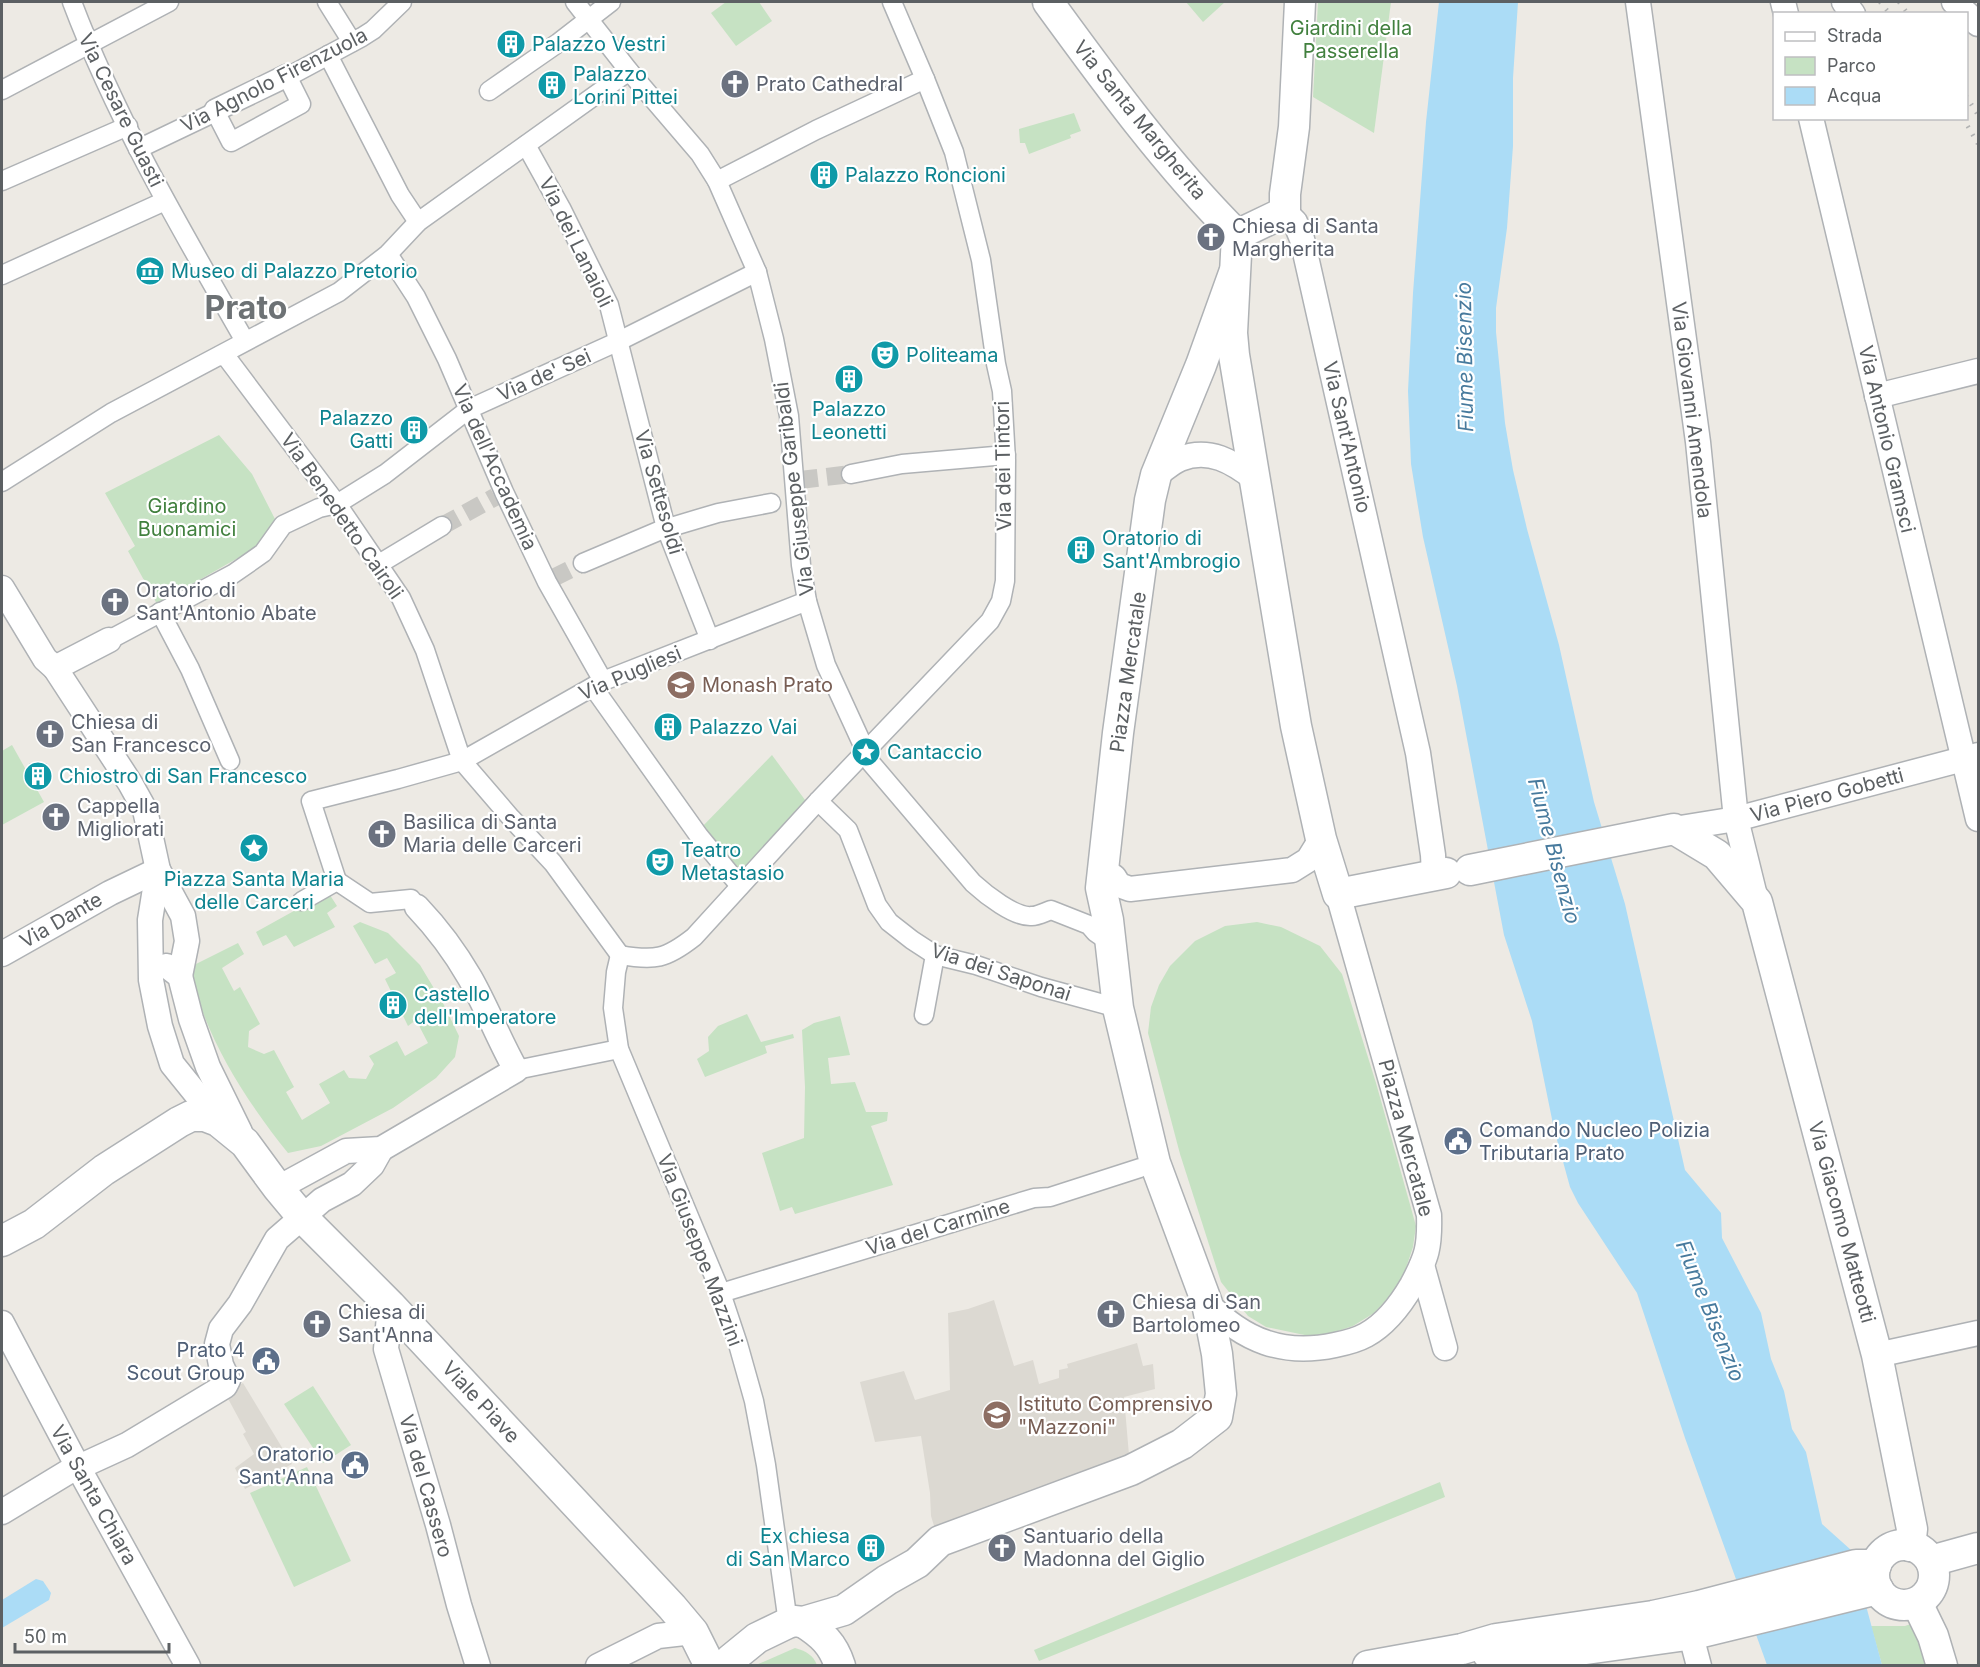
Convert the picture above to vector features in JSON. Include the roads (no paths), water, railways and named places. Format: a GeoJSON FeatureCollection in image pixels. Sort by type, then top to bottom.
{"type":"FeatureCollection","features":[{"type":"Feature","properties":{"kind":"street","name":"Via Cesare Guasti"},"geometry":{"type":"LineString","coordinates":[[72,2],[88,45],[138,149],[169,209],[245,341]]}},
{"type":"Feature","properties":{"kind":"street"},"geometry":{"type":"LineString","coordinates":[[2,90],[169,2]]}},
{"type":"Feature","properties":{"kind":"street"},"geometry":{"type":"LineString","coordinates":[[327,2],[352,42]]}},
{"type":"Feature","properties":{"kind":"street","name":"Via Agnolo Firenzuola"},"geometry":{"type":"LineString","coordinates":[[138,149],[352,42],[373,30],[402,2]]}},
{"type":"Feature","properties":{"kind":"street","name":"Via Giuseppe Garibaldi"},"geometry":{"type":"LineString","coordinates":[[575,2],[629,71],[700,154],[717,181],[757,272],[774,339],[787,406],[789,492],[807,601],[825,665],[871,764],[973,884],[988,897],[1022,915],[1032,916],[1051,910],[1089,926],[1111,943]]}},
{"type":"Feature","properties":{"kind":"street"},"geometry":{"type":"LineString","coordinates":[[489,91],[558,43],[611,2]]}},
{"type":"Feature","properties":{"kind":"street","name":"Via dei Tintori"},"geometry":{"type":"LineString","coordinates":[[620,955],[647,959],[675,952],[694,937],[818,801],[990,621],[1001,601],[1005,581],[1006,455],[1002,391],[981,260],[954,153],[892,2]]}},
{"type":"Feature","properties":{"kind":"street","name":"Via Santa Margherita"},"geometry":{"type":"LineString","coordinates":[[1048,2],[1181,177],[1237,235]]}},
{"type":"Feature","properties":{"kind":"street"},"geometry":{"type":"LineString","coordinates":[[1237,235],[1285,212],[1285,194],[1294,127],[1300,2]]}},
{"type":"Feature","properties":{"kind":"street","name":"Via Giovanni Amendola"},"geometry":{"type":"LineString","coordinates":[[1638,2],[1698,442],[1736,819]]}},
{"type":"Feature","properties":{"kind":"street"},"geometry":{"type":"LineString","coordinates":[[328,55],[400,195],[418,222]]}},
{"type":"Feature","properties":{"kind":"street"},"geometry":{"type":"LineString","coordinates":[[2,482],[111,414],[339,292],[388,254],[418,222],[629,71]]}},
{"type":"Feature","properties":{"kind":"street"},"geometry":{"type":"LineString","coordinates":[[216,112],[231,142],[301,104],[286,77]]}},
{"type":"Feature","properties":{"kind":"street"},"geometry":{"type":"LineString","coordinates":[[717,181],[816,130],[925,79]]}},
{"type":"Feature","properties":{"kind":"street","name":"Via Antonio Gramsci"},"geometry":{"type":"LineString","coordinates":[[1811,120],[1877,396],[1971,757],[1978,819]]}},
{"type":"Feature","properties":{"kind":"street"},"geometry":{"type":"LineString","coordinates":[[2,181],[128,126]]}},
{"type":"Feature","properties":{"kind":"street","name":"Via dei Lanaioli"},"geometry":{"type":"LineString","coordinates":[[526,145],[561,208],[609,305],[619,341]]}},
{"type":"Feature","properties":{"kind":"street"},"geometry":{"type":"LineString","coordinates":[[2,275],[169,209]]}},
{"type":"Feature","properties":{"kind":"street","name":"Via Sant'Antonio"},"geometry":{"type":"LineString","coordinates":[[1285,212],[1296,222],[1302,239],[1418,753],[1433,855],[1450,873]]}},
{"type":"Feature","properties":{"kind":"street","name":"Piazza Mercatale"},"geometry":{"type":"LineString","coordinates":[[1207,1304],[1222,1319],[1242,1333],[1268,1344],[1313,1350],[1350,1341],[1366,1335],[1401,1304],[1422,1265],[1430,1242],[1430,1215],[1321,840],[1292,700],[1234,355],[1232,333],[1237,235]]}},
{"type":"Feature","properties":{"kind":"street","name":"Via dell'Accademia"},"geometry":{"type":"LineString","coordinates":[[388,254],[416,297],[447,359],[500,495],[550,580],[598,684],[699,836],[740,886]]}},
{"type":"Feature","properties":{"kind":"street","name":"Via de' Sei"},"geometry":{"type":"LineString","coordinates":[[158,613],[232,573],[263,553],[283,525],[319,508],[337,504],[384,474],[468,409],[619,341],[757,272]]}},
{"type":"Feature","properties":{"kind":"street","name":"Piazza Mercatale"},"geometry":{"type":"LineString","coordinates":[[796,1622],[844,1610],[887,1580],[917,1563],[940,1541],[1131,1470],[1182,1444],[1217,1418],[1221,1394],[1207,1304],[1148,1166],[1119,1008],[1101,888],[1118,733],[1150,500],[1156,475],[1201,365],[1234,273]]}},
{"type":"Feature","properties":{"kind":"street","name":"Via Settesoldi"},"geometry":{"type":"LineString","coordinates":[[619,341],[666,528],[710,640]]}},
{"type":"Feature","properties":{"kind":"street","name":"Via Benedetto Cairoli"},"geometry":{"type":"LineString","coordinates":[[222,356],[227,358],[234,367],[337,504],[401,598],[425,650],[462,761],[553,863],[620,955]]}},
{"type":"Feature","properties":{"kind":"street"},"geometry":{"type":"LineString","coordinates":[[1877,396],[1978,371]]}},
{"type":"Feature","properties":{"kind":"street"},"geometry":{"type":"LineString","coordinates":[[1156,475],[1179,459],[1197,454],[1222,458],[1235,464],[1255,479]]}},
{"type":"Feature","properties":{"kind":"street"},"geometry":{"type":"LineString","coordinates":[[851,474],[902,464],[1006,455]]}},
{"type":"Feature","properties":{"kind":"street"},"geometry":{"type":"LineString","coordinates":[[583,563],[666,528],[789,492]]}},
{"type":"Feature","properties":{"kind":"street"},"geometry":{"type":"LineString","coordinates":[[379,564],[442,526]]}},
{"type":"Feature","properties":{"kind":"street"},"geometry":{"type":"LineString","coordinates":[[2,588],[130,783],[145,810],[158,870],[183,916],[187,941],[180,976],[151,954]]}},
{"type":"Feature","properties":{"kind":"street","name":"Via Pugliesi"},"geometry":{"type":"LineString","coordinates":[[337,881],[311,801],[462,761],[598,684],[807,601]]}},
{"type":"Feature","properties":{"kind":"street"},"geometry":{"type":"LineString","coordinates":[[50,664],[109,640],[158,613],[186,664],[230,761]]}},
{"type":"Feature","properties":{"kind":"street","name":"Via Piero Gobetti"},"geometry":{"type":"LineString","coordinates":[[1674,829],[1736,819],[1971,757]]}},
{"type":"Feature","properties":{"kind":"street","name":"Via dei Saponai"},"geometry":{"type":"LineString","coordinates":[[818,801],[848,830],[877,905],[889,922],[935,955],[1119,1008]]}},
{"type":"Feature","properties":{"kind":"street","name":"Via Giacomo Matteotti"},"geometry":{"type":"LineString","coordinates":[[1736,819],[1877,1356],[1911,1528],[1921,1553],[1934,1570],[1931,1590],[1917,1603]]}},
{"type":"Feature","properties":{"kind":"street"},"geometry":{"type":"LineString","coordinates":[[1338,894],[1674,829]]}},
{"type":"Feature","properties":{"kind":"street","name":"Via Giacomo Matteotti"},"geometry":{"type":"LineString","coordinates":[[1674,829],[1717,855],[1757,902]]}},
{"type":"Feature","properties":{"kind":"street"},"geometry":{"type":"LineString","coordinates":[[1103,870],[1114,877],[1119,885],[1130,889],[1292,870],[1308,860],[1321,840]]}},
{"type":"Feature","properties":{"kind":"street","name":"Via Dante"},"geometry":{"type":"LineString","coordinates":[[2,954],[122,887],[158,870]]}},
{"type":"Feature","properties":{"kind":"street","name":"Viale Piave"},"geometry":{"type":"LineString","coordinates":[[158,870],[150,920],[151,980],[160,1026],[172,1064],[218,1121],[245,1143]]}},
{"type":"Feature","properties":{"kind":"street"},"geometry":{"type":"LineString","coordinates":[[302,902],[337,881],[370,903],[411,899],[439,930],[470,978],[516,1070]]}},
{"type":"Feature","properties":{"kind":"street","name":"Via Giuseppe Mazzini"},"geometry":{"type":"LineString","coordinates":[[620,955],[613,1008],[619,1049],[721,1293],[738,1344],[754,1401],[796,1622]]}},
{"type":"Feature","properties":{"kind":"street"},"geometry":{"type":"LineString","coordinates":[[924,1015],[935,955]]}},
{"type":"Feature","properties":{"kind":"street","name":"Viale Piave"},"geometry":{"type":"LineString","coordinates":[[180,976],[191,1019],[208,1067],[245,1143],[278,1188],[303,1218],[390,1305],[664,1598],[693,1632],[710,1665]]}},
{"type":"Feature","properties":{"kind":"street"},"geometry":{"type":"LineString","coordinates":[[278,1188],[346,1151],[381,1149],[516,1070],[619,1049]]}},
{"type":"Feature","properties":{"kind":"street"},"geometry":{"type":"LineString","coordinates":[[2,1241],[34,1224],[104,1170],[178,1122],[191,1116],[205,1116],[218,1121]]}},
{"type":"Feature","properties":{"kind":"street"},"geometry":{"type":"LineString","coordinates":[[2,1512],[78,1467],[127,1445],[225,1386],[228,1380],[221,1365],[217,1344],[221,1329],[240,1304],[277,1239],[322,1200],[352,1184],[372,1165],[381,1149]]}},
{"type":"Feature","properties":{"kind":"street","name":"Via del Carmine"},"geometry":{"type":"LineString","coordinates":[[721,1293],[1034,1197],[1050,1197],[1148,1166]]}},
{"type":"Feature","properties":{"kind":"street"},"geometry":{"type":"LineString","coordinates":[[1422,1265],[1444,1348]]}},
{"type":"Feature","properties":{"kind":"street","name":"Via del Cassero"},"geometry":{"type":"LineString","coordinates":[[390,1305],[386,1349],[478,1665]]}},
{"type":"Feature","properties":{"kind":"street","name":"Via Santa Chiara"},"geometry":{"type":"LineString","coordinates":[[2,1323],[78,1467],[188,1665]]}},
{"type":"Feature","properties":{"kind":"street"},"geometry":{"type":"LineString","coordinates":[[1877,1356],[1978,1333]]}},
{"type":"Feature","properties":{"kind":"street"},"geometry":{"type":"LineString","coordinates":[[1368,1665],[1496,1656],[1529,1661],[1709,1621],[1869,1578],[1881,1557],[1894,1547],[1921,1553],[1978,1548]]}},
{"type":"Feature","properties":{"kind":"street"},"geometry":{"type":"LineString","coordinates":[[1869,1578],[1890,1602],[1908,1605],[1917,1603],[1933,1636],[1942,1665]]}},
{"type":"Feature","properties":{"kind":"street"},"geometry":{"type":"LineString","coordinates":[[1472,1657],[1496,1639],[1653,1616],[1709,1621]]}},
{"type":"Feature","properties":{"kind":"street"},"geometry":{"type":"LineString","coordinates":[[1699,1665],[1694,1647],[1709,1621]]}},
{"type":"Feature","properties":{"kind":"street"},"geometry":{"type":"LineString","coordinates":[[728,1665],[730,1660],[757,1638],[796,1622],[822,1634],[830,1643],[840,1665]]}},
{"type":"Feature","properties":{"kind":"street"},"geometry":{"type":"LineString","coordinates":[[598,1665],[658,1636],[693,1632]]}},
{"type":"Feature","properties":{"kind":"water","name":"Fiume Bisenzio"},"geometry":{"type":"Polygon","coordinates":[[[1439,2],[1518,2],[1513,78],[1513,146],[1507,228],[1496,308],[1496,332],[1505,423],[1513,470],[1559,645],[1594,802],[1625,904],[1685,1170],[1721,1213],[1722,1238],[1761,1313],[1771,1359],[1784,1391],[1792,1429],[1806,1452],[1822,1524],[1851,1550],[1882,1665],[1767,1665],[1685,1438],[1637,1293],[1578,1203],[1570,1187],[1554,1129],[1532,1021],[1504,935],[1457,686],[1423,537],[1411,464],[1408,391],[1413,293],[1426,122],[1439,2]]]}},
{"type":"Feature","properties":{"kind":"water"},"geometry":{"type":"Polygon","coordinates":[[[36,1579],[43,1581],[51,1593],[49,1600],[2,1628],[2,1600],[36,1579]]]}},
{"type":"Feature","properties":{"kind":"tunnel"},"geometry":{"type":"LineString","coordinates":[[800,480],[851,474]]}},
{"type":"Feature","properties":{"kind":"tunnel"},"geometry":{"type":"LineString","coordinates":[[442,526],[495,497]]}},
{"type":"Feature","properties":{"kind":"tunnel"},"geometry":{"type":"LineString","coordinates":[[553,578],[583,563]]}},
{"type":"Feature","properties":{"kind":"railway"},"geometry":{"type":"LineString","coordinates":[[1880,2],[1888,12]]}},
{"type":"Feature","properties":{"kind":"railway"},"geometry":{"type":"LineString","coordinates":[[1899,2],[1906,12]]}},
{"type":"Feature","properties":{"kind":"railway"},"geometry":{"type":"LineString","coordinates":[[1968,99],[1978,115]]}},
{"type":"Feature","properties":{"kind":"railway"},"geometry":{"type":"LineString","coordinates":[[1964,120],[1978,144]]}},
{"type":"Feature","properties":{"kind":"place","name":"Palazzo Vestri"},"geometry":{"type":"Point","coordinates":[511,44]}},
{"type":"Feature","properties":{"kind":"place","name":"Prato Cathedral"},"geometry":{"type":"Point","coordinates":[735,84]}},
{"type":"Feature","properties":{"kind":"place","name":"Palazzo Lorini Pittei"},"geometry":{"type":"Point","coordinates":[552,85]}},
{"type":"Feature","properties":{"kind":"place","name":"Palazzo Roncioni"},"geometry":{"type":"Point","coordinates":[824,175]}},
{"type":"Feature","properties":{"kind":"place","name":"Chiesa di Santa Margherita"},"geometry":{"type":"Point","coordinates":[1211,237]}},
{"type":"Feature","properties":{"kind":"place","name":"Museo di Palazzo Pretorio"},"geometry":{"type":"Point","coordinates":[150,271]}},
{"type":"Feature","properties":{"kind":"place","name":"Politeama"},"geometry":{"type":"Point","coordinates":[885,355]}},
{"type":"Feature","properties":{"kind":"place","name":"Palazzo Leonetti"},"geometry":{"type":"Point","coordinates":[849,379]}},
{"type":"Feature","properties":{"kind":"place","name":"Palazzo Gatti"},"geometry":{"type":"Point","coordinates":[414,430]}},
{"type":"Feature","properties":{"kind":"place","name":"Oratorio di Sant'Ambrogio"},"geometry":{"type":"Point","coordinates":[1081,550]}},
{"type":"Feature","properties":{"kind":"place","name":"Oratorio di Sant'Antonio Abate"},"geometry":{"type":"Point","coordinates":[115,602]}},
{"type":"Feature","properties":{"kind":"place","name":"Monash Prato"},"geometry":{"type":"Point","coordinates":[681,685]}},
{"type":"Feature","properties":{"kind":"place","name":"Palazzo Vai"},"geometry":{"type":"Point","coordinates":[668,727]}},
{"type":"Feature","properties":{"kind":"place","name":"Chiesa di San Francesco"},"geometry":{"type":"Point","coordinates":[50,734]}},
{"type":"Feature","properties":{"kind":"place","name":"Cantaccio"},"geometry":{"type":"Point","coordinates":[866,752]}},
{"type":"Feature","properties":{"kind":"place","name":"Chiostro di San Francesco"},"geometry":{"type":"Point","coordinates":[38,776]}},
{"type":"Feature","properties":{"kind":"place","name":"Cappella Migliorati"},"geometry":{"type":"Point","coordinates":[56,817]}},
{"type":"Feature","properties":{"kind":"place","name":"Basilica di Santa Maria delle Carceri"},"geometry":{"type":"Point","coordinates":[382,834]}},
{"type":"Feature","properties":{"kind":"place","name":"Piazza Santa Maria delle Carceri"},"geometry":{"type":"Point","coordinates":[254,848]}},
{"type":"Feature","properties":{"kind":"place","name":"Teatro Metastasio"},"geometry":{"type":"Point","coordinates":[660,862]}},
{"type":"Feature","properties":{"kind":"place","name":"Castello dell'Imperatore"},"geometry":{"type":"Point","coordinates":[393,1005]}},
{"type":"Feature","properties":{"kind":"place","name":"Comando Nucleo Polizia Tributaria Prato"},"geometry":{"type":"Point","coordinates":[1458,1141]}},
{"type":"Feature","properties":{"kind":"place","name":"Chiesa di San Bartolomeo"},"geometry":{"type":"Point","coordinates":[1111,1314]}},
{"type":"Feature","properties":{"kind":"place","name":"Chiesa di Sant'Anna"},"geometry":{"type":"Point","coordinates":[317,1324]}},
{"type":"Feature","properties":{"kind":"place","name":"Prato 4 Scout Group"},"geometry":{"type":"Point","coordinates":[266,1361]}},
{"type":"Feature","properties":{"kind":"place","name":"Istituto Comprensivo \"Mazzoni\""},"geometry":{"type":"Point","coordinates":[997,1415]}},
{"type":"Feature","properties":{"kind":"place","name":"Oratorio Sant'Anna"},"geometry":{"type":"Point","coordinates":[355,1465]}},
{"type":"Feature","properties":{"kind":"place","name":"Ex chiesa di San Marco"},"geometry":{"type":"Point","coordinates":[871,1548]}},
{"type":"Feature","properties":{"kind":"place","name":"Santuario della Madonna del Giglio"},"geometry":{"type":"Point","coordinates":[1002,1548]}},
{"type":"Feature","properties":{"kind":"district","name":"Prato"},"geometry":{"type":"Point","coordinates":[246,308]}},
{"type":"Feature","properties":{"kind":"park label","name":"Giardini della Passerella"},"geometry":{"type":"Point","coordinates":[1351,40]}},
{"type":"Feature","properties":{"kind":"park label","name":"Giardino Buonamici"},"geometry":{"type":"Point","coordinates":[187,518]}}]}
